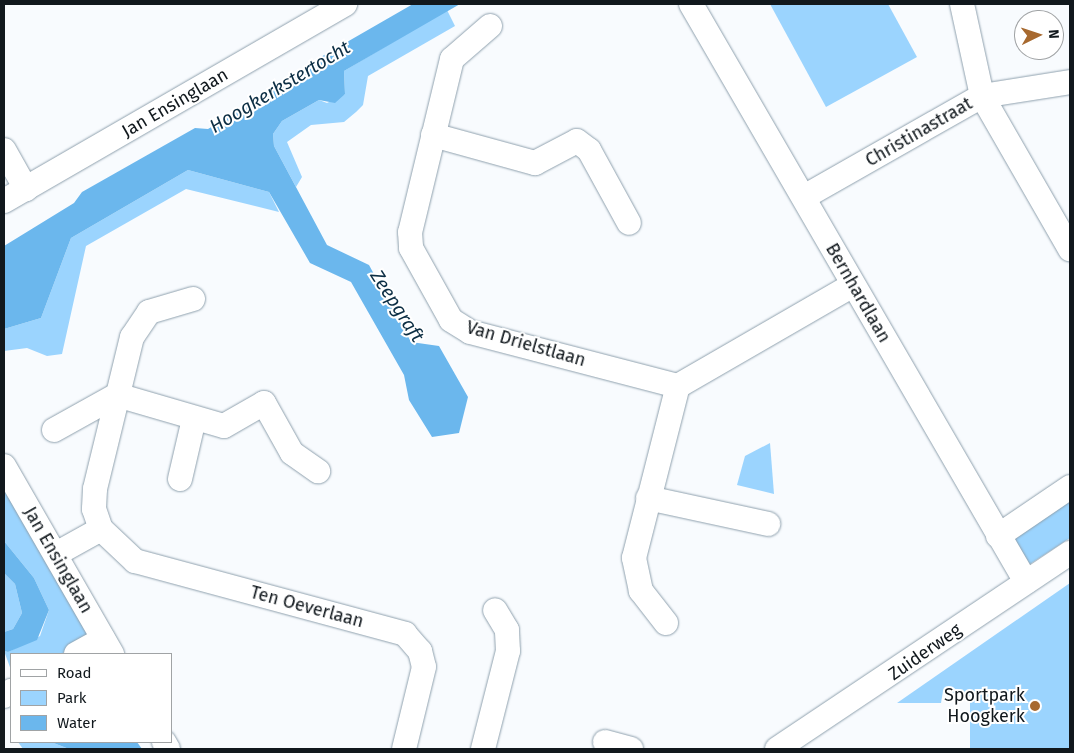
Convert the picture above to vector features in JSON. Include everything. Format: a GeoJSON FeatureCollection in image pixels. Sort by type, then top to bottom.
{"type":"FeatureCollection","features":[{"type":"Feature","properties":{"kind":"street","name":"Jan Ensinglaan"},"geometry":{"type":"LineString","coordinates":[[4,201],[345,4]]}},
{"type":"Feature","properties":{"kind":"street","name":"Bernhardlaan"},"geometry":{"type":"LineString","coordinates":[[691,4],[1026,582]]}},
{"type":"Feature","properties":{"kind":"street"},"geometry":{"type":"LineString","coordinates":[[962,4],[982,96],[1070,249]]}},
{"type":"Feature","properties":{"kind":"street","name":"Van Drielstlaan"},"geometry":{"type":"LineString","coordinates":[[490,26],[452,59],[410,232],[411,248],[451,320],[470,332],[678,386]]}},
{"type":"Feature","properties":{"kind":"street","name":"Christinastraat"},"geometry":{"type":"LineString","coordinates":[[804,197],[982,96],[1070,82]]}},
{"type":"Feature","properties":{"kind":"street"},"geometry":{"type":"LineString","coordinates":[[433,135],[535,163],[577,140],[589,150],[629,222]]}},
{"type":"Feature","properties":{"kind":"street"},"geometry":{"type":"LineString","coordinates":[[4,150],[26,189]]}},
{"type":"Feature","properties":{"kind":"street"},"geometry":{"type":"LineString","coordinates":[[666,623],[641,591],[636,575],[634,558],[678,386],[854,285]]}},
{"type":"Feature","properties":{"kind":"street"},"geometry":{"type":"LineString","coordinates":[[56,554],[101,529],[94,509],[94,489],[132,337],[150,312],[193,299]]}},
{"type":"Feature","properties":{"kind":"street"},"geometry":{"type":"LineString","coordinates":[[54,430],[117,395],[194,419],[224,426],[264,403],[292,453],[318,471]]}},
{"type":"Feature","properties":{"kind":"street"},"geometry":{"type":"LineString","coordinates":[[180,479],[194,419]]}},
{"type":"Feature","properties":{"kind":"street","name":"Jan Ensinglaan"},"geometry":{"type":"LineString","coordinates":[[4,466],[108,646]]}},
{"type":"Feature","properties":{"kind":"street"},"geometry":{"type":"LineString","coordinates":[[998,536],[1070,486]]}},
{"type":"Feature","properties":{"kind":"street"},"geometry":{"type":"LineString","coordinates":[[648,498],[768,524]]}},
{"type":"Feature","properties":{"kind":"street","name":"Ten Oeverlaan"},"geometry":{"type":"LineString","coordinates":[[101,529],[136,561],[405,634],[420,651],[424,666],[404,749]]}},
{"type":"Feature","properties":{"kind":"street","name":"Zuiderweg"},"geometry":{"type":"LineString","coordinates":[[778,749],[882,682],[1070,553]]}},
{"type":"Feature","properties":{"kind":"street"},"geometry":{"type":"LineString","coordinates":[[483,749],[508,651],[507,630],[495,610]]}},
{"type":"Feature","properties":{"kind":"street"},"geometry":{"type":"LineString","coordinates":[[80,653],[108,646]]}},
{"type":"Feature","properties":{"kind":"street"},"geometry":{"type":"LineString","coordinates":[[605,742],[631,749]]}},
{"type":"Feature","properties":{"kind":"green space"},"geometry":{"type":"Polygon","coordinates":[[[770,4],[888,4],[917,57],[826,107],[770,4]]]}},
{"type":"Feature","properties":{"kind":"green space"},"geometry":{"type":"Polygon","coordinates":[[[447,10],[455,26],[368,76],[363,105],[344,122],[311,125],[287,142],[302,177],[296,187],[274,146],[273,134],[282,121],[319,100],[327,103],[345,94],[344,71],[447,10]]]}},
{"type":"Feature","properties":{"kind":"green space"},"geometry":{"type":"Polygon","coordinates":[[[188,170],[269,192],[279,212],[186,189],[86,246],[62,354],[47,356],[27,348],[4,351],[4,329],[41,318],[71,238],[188,170]]]}},
{"type":"Feature","properties":{"kind":"green space"},"geometry":{"type":"Polygon","coordinates":[[[770,443],[774,494],[737,485],[745,456],[770,443]]]}},
{"type":"Feature","properties":{"kind":"green space"},"geometry":{"type":"Polygon","coordinates":[[[4,478],[93,636],[63,653],[10,653],[10,667],[4,651],[8,652],[40,636],[49,610],[34,578],[4,541],[4,478]]]}},
{"type":"Feature","properties":{"kind":"green space"},"geometry":{"type":"Polygon","coordinates":[[[1070,492],[1070,538],[1030,564],[1010,535],[1070,492]]]}},
{"type":"Feature","properties":{"kind":"green space"},"geometry":{"type":"Polygon","coordinates":[[[4,573],[15,584],[22,613],[13,629],[4,632],[4,573]]]}},
{"type":"Feature","properties":{"kind":"green space"},"geometry":{"type":"Polygon","coordinates":[[[1070,583],[1070,749],[970,749],[970,696],[943,691],[941,703],[897,703],[1070,583]]]}},
{"type":"Feature","properties":{"kind":"green space"},"geometry":{"type":"Polygon","coordinates":[[[19,743],[54,743],[69,749],[23,749],[19,743]]]}},
{"type":"Feature","properties":{"kind":"water","name":"Hoogkerkstertocht"},"geometry":{"type":"Polygon","coordinates":[[[413,4],[460,4],[344,71],[345,94],[335,103],[319,100],[282,121],[273,134],[274,146],[327,245],[369,265],[411,342],[439,346],[468,397],[459,433],[432,437],[409,400],[404,375],[351,282],[310,263],[269,192],[188,170],[71,238],[41,318],[4,329],[4,246],[74,203],[82,192],[195,128],[208,129],[306,71],[307,65],[413,4]]]}},
{"type":"Feature","properties":{"kind":"water"},"geometry":{"type":"Polygon","coordinates":[[[4,541],[34,578],[49,610],[37,640],[8,652],[4,651],[4,632],[13,629],[22,613],[15,584],[4,573],[4,541]]]}},
{"type":"Feature","properties":{"kind":"water"},"geometry":{"type":"Polygon","coordinates":[[[54,743],[138,743],[142,749],[69,749],[54,743]]]}},
{"type":"Feature","properties":{"kind":"place","name":"Sportpark Hoogkerk"},"geometry":{"type":"Point","coordinates":[1035,706]}},
{"type":"Feature","properties":{"kind":"water label","name":"Zeepgraft"},"geometry":{"type":"Point","coordinates":[397,306]}}]}
